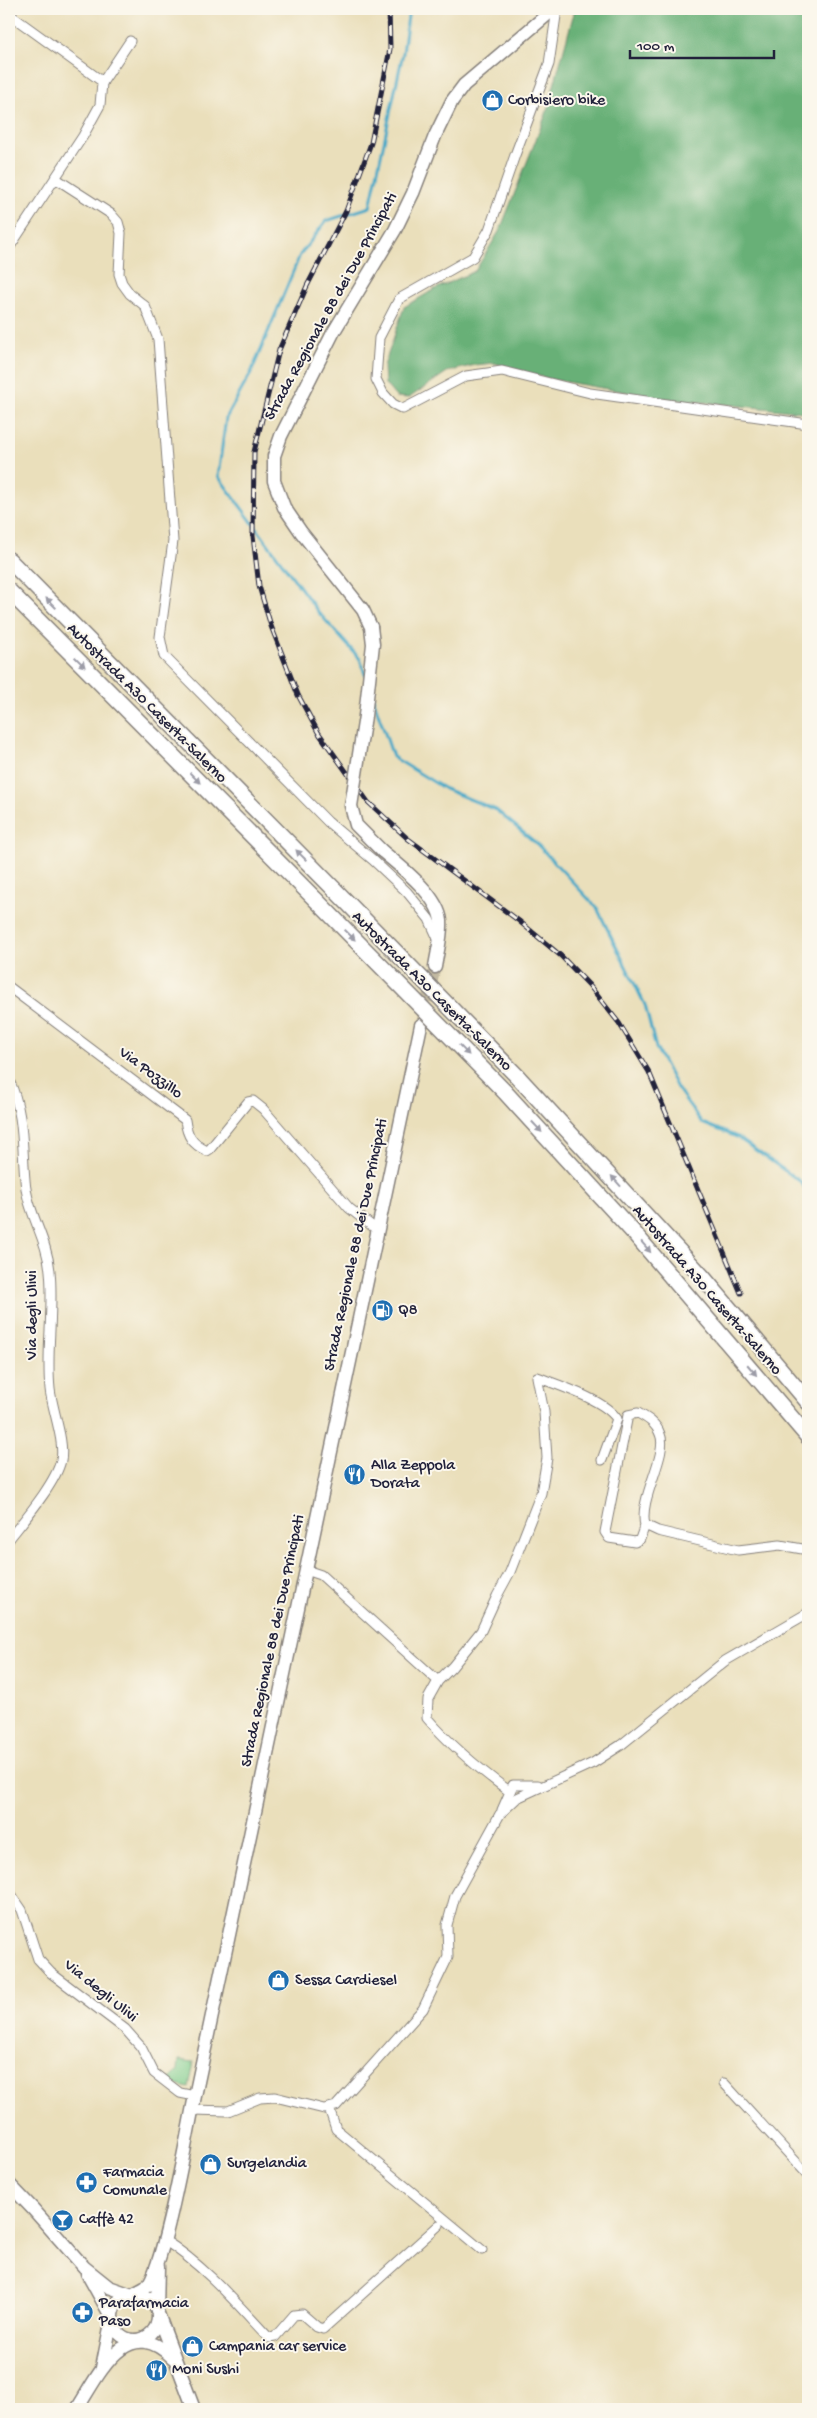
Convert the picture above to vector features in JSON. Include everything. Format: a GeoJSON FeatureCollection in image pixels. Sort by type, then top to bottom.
{"type":"FeatureCollection","features":[{"type":"Feature","properties":{"kind":"highway","name":"Autostrada A30 Caserta-Salerno"},"geometry":{"type":"LineString","coordinates":[[9,560],[415,969],[518,1076],[702,1276],[808,1402]]}},
{"type":"Feature","properties":{"kind":"highway","name":"Autostrada A30 Caserta-Salerno"},"geometry":{"type":"LineString","coordinates":[[9,590],[504,1091],[634,1233],[808,1437]]}},
{"type":"Feature","properties":{"kind":"main road","name":"Strada Regionale 88 dei Due Principati"},"geometry":{"type":"LineString","coordinates":[[434,967],[441,921],[438,910],[416,881],[356,825],[351,806],[365,716],[373,644],[371,627],[363,610],[301,532],[284,506],[274,481],[274,456],[281,436],[333,333],[395,230],[452,101],[464,85],[556,9]]}},
{"type":"Feature","properties":{"kind":"main road","name":"Strada Regionale 88 dei Due Principati"},"geometry":{"type":"LineString","coordinates":[[77,2409],[102,2368],[117,2352],[148,2336],[155,2329],[158,2319],[158,2264],[196,2096],[421,1025]]}},
{"type":"Feature","properties":{"kind":"main road"},"geometry":{"type":"LineString","coordinates":[[9,2184],[84,2267],[109,2288],[149,2299],[157,2311],[194,2409]]}},
{"type":"Feature","properties":{"kind":"main road","name":"Strada Regionale 88 dei Due Principati"},"geometry":{"type":"LineString","coordinates":[[102,2368],[112,2318],[118,2302],[146,2287],[158,2264]]}},
{"type":"Feature","properties":{"kind":"main road"},"geometry":{"type":"LineString","coordinates":[[84,2267],[112,2318],[116,2330],[121,2336],[131,2340],[141,2340],[163,2348],[175,2359]]}},
{"type":"Feature","properties":{"kind":"street"},"geometry":{"type":"LineString","coordinates":[[556,9],[549,64],[489,230],[473,257],[399,299],[379,338],[376,379],[382,393],[393,404],[403,409],[466,376],[502,371],[590,393],[808,424]]}},
{"type":"Feature","properties":{"kind":"street"},"geometry":{"type":"LineString","coordinates":[[9,14],[103,82]]}},
{"type":"Feature","properties":{"kind":"street"},"geometry":{"type":"LineString","coordinates":[[9,248],[83,136],[100,105],[103,82],[130,42]]}},
{"type":"Feature","properties":{"kind":"street"},"geometry":{"type":"LineString","coordinates":[[55,178],[111,214],[118,222],[121,248],[118,274],[130,294],[145,306],[158,339],[173,541],[160,637],[164,656],[328,822],[407,892],[429,918],[439,941]]}},
{"type":"Feature","properties":{"kind":"street","name":"Via Pozzillo"},"geometry":{"type":"LineString","coordinates":[[9,987],[185,1120],[190,1140],[207,1151],[236,1114],[248,1102],[253,1101],[263,1109],[349,1208],[377,1230]]}},
{"type":"Feature","properties":{"kind":"street","name":"Via degli Ulivi"},"geometry":{"type":"LineString","coordinates":[[9,1080],[21,1118],[25,1182],[31,1209],[45,1241],[50,1272],[48,1361],[50,1391],[62,1458],[51,1482],[9,1539]]}},
{"type":"Feature","properties":{"kind":"street"},"geometry":{"type":"LineString","coordinates":[[602,1460],[617,1419],[612,1412],[586,1398],[537,1377],[544,1412],[547,1458],[541,1493],[510,1572],[481,1631],[438,1681],[428,1699],[427,1718],[443,1737],[481,1771],[515,1791],[543,1785],[593,1763],[621,1745],[725,1661],[808,1613]]}},
{"type":"Feature","properties":{"kind":"street"},"geometry":{"type":"LineString","coordinates":[[638,1413],[652,1422],[661,1435],[661,1451],[652,1477],[643,1518],[644,1525],[640,1538],[635,1542],[610,1538],[605,1532],[628,1415],[638,1413]]}},
{"type":"Feature","properties":{"kind":"street"},"geometry":{"type":"LineString","coordinates":[[644,1525],[658,1531],[738,1550],[780,1545],[808,1550]]}},
{"type":"Feature","properties":{"kind":"street"},"geometry":{"type":"LineString","coordinates":[[306,1570],[321,1575],[438,1681]]}},
{"type":"Feature","properties":{"kind":"street"},"geometry":{"type":"LineString","coordinates":[[192,2110],[228,2111],[260,2098],[275,2097],[324,2109],[336,2106],[382,2057],[423,2009],[448,1957],[447,1925],[455,1896],[500,1814],[515,1791]]}},
{"type":"Feature","properties":{"kind":"street","name":"Via degli Ulivi"},"geometry":{"type":"LineString","coordinates":[[9,1891],[22,1910],[38,1958],[51,1973],[125,2029],[141,2047],[154,2073],[180,2093],[196,2096]]}},
{"type":"Feature","properties":{"kind":"street"},"geometry":{"type":"LineString","coordinates":[[724,2083],[808,2175]]}},
{"type":"Feature","properties":{"kind":"street"},"geometry":{"type":"LineString","coordinates":[[329,2108],[336,2129],[482,2250]]}},
{"type":"Feature","properties":{"kind":"street"},"geometry":{"type":"LineString","coordinates":[[164,2240],[183,2252],[210,2276],[269,2338],[275,2337],[294,2315],[302,2314],[317,2327],[324,2329],[439,2225]]}},
{"type":"Feature","properties":{"kind":"green space"},"geometry":{"type":"Polygon","coordinates":[[[575,9],[808,9],[808,411],[802,412],[660,398],[549,379],[494,363],[475,365],[447,372],[409,398],[396,397],[385,384],[384,366],[404,307],[435,289],[475,271],[500,230],[546,114],[575,9]]]}},
{"type":"Feature","properties":{"kind":"green space"},"geometry":{"type":"Polygon","coordinates":[[[179,2060],[194,2062],[189,2088],[177,2085],[170,2080],[178,2070],[179,2060]]]}},
{"type":"Feature","properties":{"kind":"waterway"},"geometry":{"type":"LineString","coordinates":[[365,674],[360,659],[319,613],[218,476],[226,418],[251,373],[300,255],[326,221],[370,207],[403,53],[409,9]]}},
{"type":"Feature","properties":{"kind":"waterway"},"geometry":{"type":"LineString","coordinates":[[372,695],[393,757],[445,789],[496,810],[537,844],[597,908],[645,1005],[656,1048],[677,1088],[702,1123],[737,1137],[801,1182],[808,1193]]}},
{"type":"Feature","properties":{"kind":"tunnel"},"geometry":{"type":"LineString","coordinates":[[423,1019],[435,967]]}},
{"type":"Feature","properties":{"kind":"railway"},"geometry":{"type":"LineString","coordinates":[[389,9],[390,49],[371,143],[346,211],[307,286],[279,350],[254,452],[253,536],[259,586],[271,626],[298,695],[318,732],[368,802],[407,838],[519,921],[561,956],[589,985],[619,1023],[649,1072],[741,1293]]}},
{"type":"Feature","properties":{"kind":"place","name":"Corbisiero bike"},"geometry":{"type":"Point","coordinates":[492,101]}},
{"type":"Feature","properties":{"kind":"place","name":"Q8"},"geometry":{"type":"Point","coordinates":[382,1311]}},
{"type":"Feature","properties":{"kind":"place","name":"Alla Zeppola Dorata"},"geometry":{"type":"Point","coordinates":[355,1475]}},
{"type":"Feature","properties":{"kind":"place","name":"Sessa Cardiesel"},"geometry":{"type":"Point","coordinates":[279,1981]}},
{"type":"Feature","properties":{"kind":"place","name":"Surgelandia"},"geometry":{"type":"Point","coordinates":[211,2164]}},
{"type":"Feature","properties":{"kind":"place","name":"Farmacia Comunale"},"geometry":{"type":"Point","coordinates":[87,2182]}},
{"type":"Feature","properties":{"kind":"place","name":"Caffè 42"},"geometry":{"type":"Point","coordinates":[63,2220]}},
{"type":"Feature","properties":{"kind":"place","name":"Parafarmacia Paso"},"geometry":{"type":"Point","coordinates":[83,2313]}},
{"type":"Feature","properties":{"kind":"place","name":"Campania car service"},"geometry":{"type":"Point","coordinates":[193,2347]}},
{"type":"Feature","properties":{"kind":"place","name":"Moni Sushi"},"geometry":{"type":"Point","coordinates":[156,2370]}}]}
